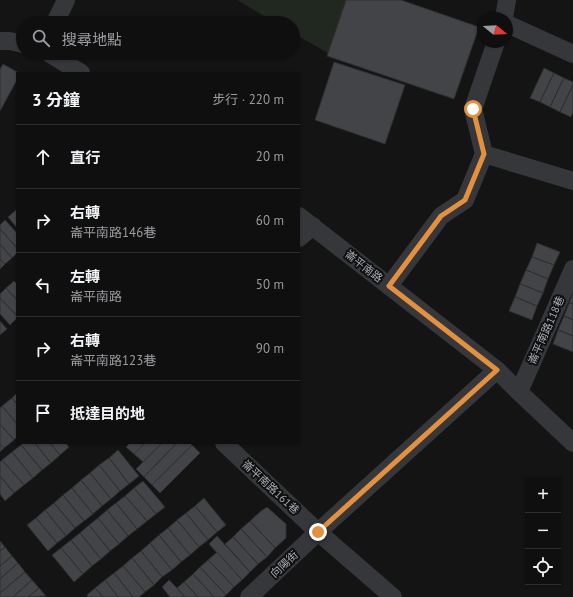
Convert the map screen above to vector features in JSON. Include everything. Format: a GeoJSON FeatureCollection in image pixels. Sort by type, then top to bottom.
{"type":"FeatureCollection","features":[{"type":"Feature","properties":{"kind":"street"},"geometry":{"type":"LineString","coordinates":[[58,16],[66,0]]}},
{"type":"Feature","properties":{"kind":"street"},"geometry":{"type":"LineString","coordinates":[[505,12],[507,0]]}},
{"type":"Feature","properties":{"kind":"street"},"geometry":{"type":"LineString","coordinates":[[513,27],[573,54]]}},
{"type":"Feature","properties":{"kind":"street"},"geometry":{"type":"LineString","coordinates":[[0,41],[16,42]]}},
{"type":"Feature","properties":{"kind":"street"},"geometry":{"type":"LineString","coordinates":[[389,286],[441,216],[465,200],[484,154],[473,109],[494,48]]}},
{"type":"Feature","properties":{"kind":"street"},"geometry":{"type":"LineString","coordinates":[[60,60],[79,72]]}},
{"type":"Feature","properties":{"kind":"street"},"geometry":{"type":"LineString","coordinates":[[484,154],[573,181]]}},
{"type":"Feature","properties":{"kind":"street"},"geometry":{"type":"LineString","coordinates":[[300,236],[306,221]]}},
{"type":"Feature","properties":{"kind":"street","name":"崙平南路"},"geometry":{"type":"LineString","coordinates":[[306,221],[497,370],[573,444]]}},
{"type":"Feature","properties":{"kind":"street","name":"崙平南路118巷"},"geometry":{"type":"LineString","coordinates":[[519,392],[573,268]]}},
{"type":"Feature","properties":{"kind":"street","name":"向陽街"},"geometry":{"type":"LineString","coordinates":[[249,597],[318,532],[497,370]]}},
{"type":"Feature","properties":{"kind":"street","name":"崙平南路161巷"},"geometry":{"type":"LineString","coordinates":[[225,444],[318,532],[393,597]]}},
{"type":"Feature","properties":{"kind":"shaded area"},"geometry":{"type":"Polygon","coordinates":[[[237,0],[347,0],[328,53],[300,37],[300,16],[264,16],[237,0]]]}},
{"type":"Feature","properties":{"kind":"building"},"geometry":{"type":"Polygon","coordinates":[[[346,0],[401,0],[477,26],[477,33],[454,99],[327,56],[346,0]]]}},
{"type":"Feature","properties":{"kind":"building"},"geometry":{"type":"Polygon","coordinates":[[[334,62],[405,85],[385,144],[315,120],[334,62]]]}},
{"type":"Feature","properties":{"kind":"building"},"geometry":{"type":"Polygon","coordinates":[[[3,64],[17,72],[16,72],[16,82],[0,111],[0,69],[3,64]]]}},
{"type":"Feature","properties":{"kind":"building"},"geometry":{"type":"Polygon","coordinates":[[[544,68],[554,73],[540,102],[530,98],[544,68]]]}},
{"type":"Feature","properties":{"kind":"building"},"geometry":{"type":"Polygon","coordinates":[[[554,73],[564,78],[550,107],[540,102],[554,73]]]}},
{"type":"Feature","properties":{"kind":"building"},"geometry":{"type":"Polygon","coordinates":[[[564,78],[573,82],[573,85],[560,112],[550,107],[564,78]]]}},
{"type":"Feature","properties":{"kind":"building"},"geometry":{"type":"Polygon","coordinates":[[[573,85],[573,112],[571,117],[560,112],[573,85]]]}},
{"type":"Feature","properties":{"kind":"building"},"geometry":{"type":"Polygon","coordinates":[[[16,210],[16,227],[8,217],[16,210]]]}},
{"type":"Feature","properties":{"kind":"building"},"geometry":{"type":"Polygon","coordinates":[[[5,220],[16,232],[16,247],[0,229],[0,225],[5,220]]]}},
{"type":"Feature","properties":{"kind":"building"},"geometry":{"type":"Polygon","coordinates":[[[0,229],[16,247],[16,254],[12,258],[0,244],[0,229]]]}},
{"type":"Feature","properties":{"kind":"building"},"geometry":{"type":"Polygon","coordinates":[[[537,243],[560,252],[554,265],[532,257],[537,243]]]}},
{"type":"Feature","properties":{"kind":"building"},"geometry":{"type":"Polygon","coordinates":[[[0,244],[12,258],[5,264],[0,259],[0,244]]]}},
{"type":"Feature","properties":{"kind":"building"},"geometry":{"type":"Polygon","coordinates":[[[532,257],[554,265],[548,279],[526,270],[532,257]]]}},
{"type":"Feature","properties":{"kind":"building"},"geometry":{"type":"Polygon","coordinates":[[[0,259],[5,264],[0,269],[0,259]]]}},
{"type":"Feature","properties":{"kind":"building"},"geometry":{"type":"Polygon","coordinates":[[[526,270],[548,279],[543,293],[520,284],[526,270]]]}},
{"type":"Feature","properties":{"kind":"building"},"geometry":{"type":"Polygon","coordinates":[[[14,281],[16,283],[16,299],[6,288],[14,281]]]}},
{"type":"Feature","properties":{"kind":"building"},"geometry":{"type":"Polygon","coordinates":[[[520,284],[543,293],[537,306],[515,297],[520,284]]]}},
{"type":"Feature","properties":{"kind":"building"},"geometry":{"type":"Polygon","coordinates":[[[6,288],[16,299],[16,315],[0,298],[0,294],[6,288]]]}},
{"type":"Feature","properties":{"kind":"building"},"geometry":{"type":"Polygon","coordinates":[[[573,293],[573,304],[569,303],[573,293]]]}},
{"type":"Feature","properties":{"kind":"building"},"geometry":{"type":"Polygon","coordinates":[[[515,297],[537,306],[532,320],[509,311],[515,297]]]}},
{"type":"Feature","properties":{"kind":"building"},"geometry":{"type":"Polygon","coordinates":[[[0,298],[16,315],[16,319],[10,325],[0,314],[0,298]]]}},
{"type":"Feature","properties":{"kind":"building"},"geometry":{"type":"Polygon","coordinates":[[[569,303],[573,304],[573,320],[564,316],[569,303]]]}},
{"type":"Feature","properties":{"kind":"building"},"geometry":{"type":"Polygon","coordinates":[[[564,316],[573,320],[573,336],[558,330],[564,316]]]}},
{"type":"Feature","properties":{"kind":"building"},"geometry":{"type":"Polygon","coordinates":[[[0,321],[7,329],[0,335],[0,321]]]}},
{"type":"Feature","properties":{"kind":"building"},"geometry":{"type":"Polygon","coordinates":[[[558,330],[573,336],[573,352],[553,344],[558,330]]]}},
{"type":"Feature","properties":{"kind":"building"},"geometry":{"type":"Polygon","coordinates":[[[16,394],[16,403],[12,398],[16,394]]]}},
{"type":"Feature","properties":{"kind":"building"},"geometry":{"type":"Polygon","coordinates":[[[12,398],[16,403],[16,423],[2,406],[12,398]]]}},
{"type":"Feature","properties":{"kind":"building"},"geometry":{"type":"Polygon","coordinates":[[[2,406],[16,423],[16,438],[14,440],[0,424],[0,408],[2,406]]]}},
{"type":"Feature","properties":{"kind":"building"},"geometry":{"type":"Polygon","coordinates":[[[0,424],[14,440],[4,448],[0,444],[0,424]]]}},
{"type":"Feature","properties":{"kind":"building"},"geometry":{"type":"Polygon","coordinates":[[[0,444],[4,448],[0,452],[0,444]]]}},
{"type":"Feature","properties":{"kind":"building"},"geometry":{"type":"Polygon","coordinates":[[[36,444],[51,463],[42,470],[21,445],[36,444]]]}},
{"type":"Feature","properties":{"kind":"building"},"geometry":{"type":"Polygon","coordinates":[[[36,444],[51,444],[60,455],[51,463],[36,444]]]}},
{"type":"Feature","properties":{"kind":"building"},"geometry":{"type":"Polygon","coordinates":[[[51,444],[67,444],[69,447],[60,455],[51,444]]]}},
{"type":"Feature","properties":{"kind":"building"},"geometry":{"type":"Polygon","coordinates":[[[129,444],[144,444],[134,454],[126,447],[129,444]]]}},
{"type":"Feature","properties":{"kind":"building"},"geometry":{"type":"Polygon","coordinates":[[[144,444],[161,444],[143,462],[134,454],[144,444]]]}},
{"type":"Feature","properties":{"kind":"building"},"geometry":{"type":"Polygon","coordinates":[[[161,444],[176,444],[144,477],[136,469],[161,444]]]}},
{"type":"Feature","properties":{"kind":"building"},"geometry":{"type":"Polygon","coordinates":[[[176,444],[192,445],[152,485],[144,477],[176,444]]]}},
{"type":"Feature","properties":{"kind":"building"},"geometry":{"type":"Polygon","coordinates":[[[21,445],[42,470],[33,478],[12,452],[21,445]]]}},
{"type":"Feature","properties":{"kind":"building"},"geometry":{"type":"Polygon","coordinates":[[[192,445],[200,453],[160,493],[152,485],[192,445]]]}},
{"type":"Feature","properties":{"kind":"building"},"geometry":{"type":"Polygon","coordinates":[[[118,450],[139,476],[129,484],[109,458],[118,450]]]}},
{"type":"Feature","properties":{"kind":"building"},"geometry":{"type":"Polygon","coordinates":[[[12,452],[33,478],[24,485],[2,460],[12,452]]]}},
{"type":"Feature","properties":{"kind":"building"},"geometry":{"type":"Polygon","coordinates":[[[109,458],[129,484],[120,491],[99,465],[109,458]]]}},
{"type":"Feature","properties":{"kind":"building"},"geometry":{"type":"Polygon","coordinates":[[[2,460],[24,485],[14,493],[0,476],[0,462],[2,460]]]}},
{"type":"Feature","properties":{"kind":"building"},"geometry":{"type":"Polygon","coordinates":[[[99,465],[120,491],[111,499],[90,473],[99,465]]]}},
{"type":"Feature","properties":{"kind":"building"},"geometry":{"type":"Polygon","coordinates":[[[90,473],[111,499],[102,506],[81,480],[90,473]]]}},
{"type":"Feature","properties":{"kind":"building"},"geometry":{"type":"Polygon","coordinates":[[[0,476],[14,493],[5,501],[0,494],[0,476]]]}},
{"type":"Feature","properties":{"kind":"building"},"geometry":{"type":"Polygon","coordinates":[[[81,480],[102,506],[93,514],[72,488],[81,480]]]}},
{"type":"Feature","properties":{"kind":"building"},"geometry":{"type":"Polygon","coordinates":[[[143,481],[165,507],[156,514],[134,488],[143,481]]]}},
{"type":"Feature","properties":{"kind":"building"},"geometry":{"type":"Polygon","coordinates":[[[72,488],[93,514],[84,521],[63,495],[72,488]]]}},
{"type":"Feature","properties":{"kind":"building"},"geometry":{"type":"Polygon","coordinates":[[[134,488],[156,514],[147,521],[125,496],[134,488]]]}},
{"type":"Feature","properties":{"kind":"building"},"geometry":{"type":"Polygon","coordinates":[[[63,495],[84,521],[75,528],[54,503],[63,495]]]}},
{"type":"Feature","properties":{"kind":"building"},"geometry":{"type":"Polygon","coordinates":[[[125,496],[147,521],[137,529],[116,503],[125,496]]]}},
{"type":"Feature","properties":{"kind":"building"},"geometry":{"type":"Polygon","coordinates":[[[204,498],[226,525],[217,532],[195,506],[204,498]]]}},
{"type":"Feature","properties":{"kind":"building"},"geometry":{"type":"Polygon","coordinates":[[[54,503],[75,528],[66,536],[45,510],[54,503]]]}},
{"type":"Feature","properties":{"kind":"building"},"geometry":{"type":"Polygon","coordinates":[[[116,503],[137,529],[128,536],[107,510],[116,503]]]}},
{"type":"Feature","properties":{"kind":"building"},"geometry":{"type":"Polygon","coordinates":[[[195,506],[217,532],[208,540],[186,513],[195,506]]]}},
{"type":"Feature","properties":{"kind":"building"},"geometry":{"type":"Polygon","coordinates":[[[267,507],[286,524],[286,538],[275,548],[250,521],[267,507]]]}},
{"type":"Feature","properties":{"kind":"building"},"geometry":{"type":"Polygon","coordinates":[[[45,510],[66,536],[57,543],[36,518],[45,510]]]}},
{"type":"Feature","properties":{"kind":"building"},"geometry":{"type":"Polygon","coordinates":[[[107,510],[128,536],[119,544],[98,518],[107,510]]]}},
{"type":"Feature","properties":{"kind":"building"},"geometry":{"type":"Polygon","coordinates":[[[186,513],[208,540],[199,547],[177,520],[186,513]]]}},
{"type":"Feature","properties":{"kind":"building"},"geometry":{"type":"Polygon","coordinates":[[[36,518],[57,543],[48,551],[27,525],[36,518]]]}},
{"type":"Feature","properties":{"kind":"building"},"geometry":{"type":"Polygon","coordinates":[[[98,518],[119,544],[110,551],[89,525],[98,518]]]}},
{"type":"Feature","properties":{"kind":"building"},"geometry":{"type":"Polygon","coordinates":[[[177,520],[199,547],[190,555],[168,528],[177,520]]]}},
{"type":"Feature","properties":{"kind":"building"},"geometry":{"type":"Polygon","coordinates":[[[250,521],[275,548],[267,557],[241,529],[250,521]]]}},
{"type":"Feature","properties":{"kind":"building"},"geometry":{"type":"Polygon","coordinates":[[[89,525],[110,551],[101,559],[80,533],[89,525]]]}},
{"type":"Feature","properties":{"kind":"building"},"geometry":{"type":"Polygon","coordinates":[[[168,528],[190,555],[181,562],[159,535],[168,528]]]}},
{"type":"Feature","properties":{"kind":"building"},"geometry":{"type":"Polygon","coordinates":[[[241,529],[267,557],[258,564],[233,537],[241,529]]]}},
{"type":"Feature","properties":{"kind":"building"},"geometry":{"type":"Polygon","coordinates":[[[80,533],[101,559],[92,566],[71,540],[80,533]]]}},
{"type":"Feature","properties":{"kind":"building"},"geometry":{"type":"Polygon","coordinates":[[[159,535],[181,562],[172,570],[150,543],[159,535]]]}},
{"type":"Feature","properties":{"kind":"building"},"geometry":{"type":"Polygon","coordinates":[[[217,536],[250,572],[242,580],[209,544],[217,536]]]}},
{"type":"Feature","properties":{"kind":"building"},"geometry":{"type":"Polygon","coordinates":[[[233,537],[258,564],[250,572],[225,544],[233,537]]]}},
{"type":"Feature","properties":{"kind":"building"},"geometry":{"type":"Polygon","coordinates":[[[71,540],[92,566],[83,574],[61,548],[71,540]]]}},
{"type":"Feature","properties":{"kind":"building"},"geometry":{"type":"Polygon","coordinates":[[[0,541],[5,547],[0,551],[0,541]]]}},
{"type":"Feature","properties":{"kind":"building"},"geometry":{"type":"Polygon","coordinates":[[[150,543],[172,570],[162,577],[141,551],[150,543]]]}},
{"type":"Feature","properties":{"kind":"building"},"geometry":{"type":"Polygon","coordinates":[[[5,547],[12,556],[0,566],[0,551],[5,547]]]}},
{"type":"Feature","properties":{"kind":"building"},"geometry":{"type":"Polygon","coordinates":[[[61,548],[83,574],[74,582],[52,555],[61,548]]]}},
{"type":"Feature","properties":{"kind":"building"},"geometry":{"type":"Polygon","coordinates":[[[141,551],[162,577],[154,585],[132,558],[141,551]]]}},
{"type":"Feature","properties":{"kind":"building"},"geometry":{"type":"Polygon","coordinates":[[[217,552],[242,580],[234,587],[208,560],[217,552]]]}},
{"type":"Feature","properties":{"kind":"building"},"geometry":{"type":"Polygon","coordinates":[[[12,556],[18,563],[0,579],[0,566],[12,556]]]}},
{"type":"Feature","properties":{"kind":"building"},"geometry":{"type":"Polygon","coordinates":[[[132,558],[154,585],[145,592],[123,566],[132,558]]]}},
{"type":"Feature","properties":{"kind":"building"},"geometry":{"type":"Polygon","coordinates":[[[208,560],[234,587],[226,595],[200,567],[208,560]]]}},
{"type":"Feature","properties":{"kind":"building"},"geometry":{"type":"Polygon","coordinates":[[[18,563],[25,572],[0,593],[0,579],[18,563]]]}},
{"type":"Feature","properties":{"kind":"building"},"geometry":{"type":"Polygon","coordinates":[[[123,566],[145,592],[139,597],[133,597],[114,573],[123,566]]]}},
{"type":"Feature","properties":{"kind":"building"},"geometry":{"type":"Polygon","coordinates":[[[200,567],[226,595],[223,597],[214,597],[193,574],[200,567]]]}},
{"type":"Feature","properties":{"kind":"building"},"geometry":{"type":"Polygon","coordinates":[[[25,572],[32,580],[13,597],[0,597],[0,593],[25,572]]]}},
{"type":"Feature","properties":{"kind":"building"},"geometry":{"type":"Polygon","coordinates":[[[114,573],[133,597],[118,597],[105,580],[114,573]]]}},
{"type":"Feature","properties":{"kind":"building"},"geometry":{"type":"Polygon","coordinates":[[[193,574],[214,597],[198,597],[184,582],[193,574]]]}},
{"type":"Feature","properties":{"kind":"building"},"geometry":{"type":"Polygon","coordinates":[[[32,580],[39,588],[28,597],[13,597],[32,580]]]}},
{"type":"Feature","properties":{"kind":"building"},"geometry":{"type":"Polygon","coordinates":[[[105,580],[118,597],[103,597],[95,588],[105,580]]]}},
{"type":"Feature","properties":{"kind":"building"},"geometry":{"type":"Polygon","coordinates":[[[169,580],[185,597],[170,597],[162,587],[169,580]]]}},
{"type":"Feature","properties":{"kind":"building"},"geometry":{"type":"Polygon","coordinates":[[[184,582],[198,597],[185,597],[177,588],[184,582]]]}},
{"type":"Feature","properties":{"kind":"building"},"geometry":{"type":"Polygon","coordinates":[[[39,588],[46,596],[28,597],[39,588]]]}},
{"type":"Feature","properties":{"kind":"building"},"geometry":{"type":"Polygon","coordinates":[[[95,588],[103,597],[88,597],[87,595],[95,588]]]}},
{"type":"Feature","properties":{"kind":"route"},"geometry":{"type":"LineString","coordinates":[[318,532],[497,370],[389,286],[441,216],[465,200],[484,154],[473,109]]}}]}
